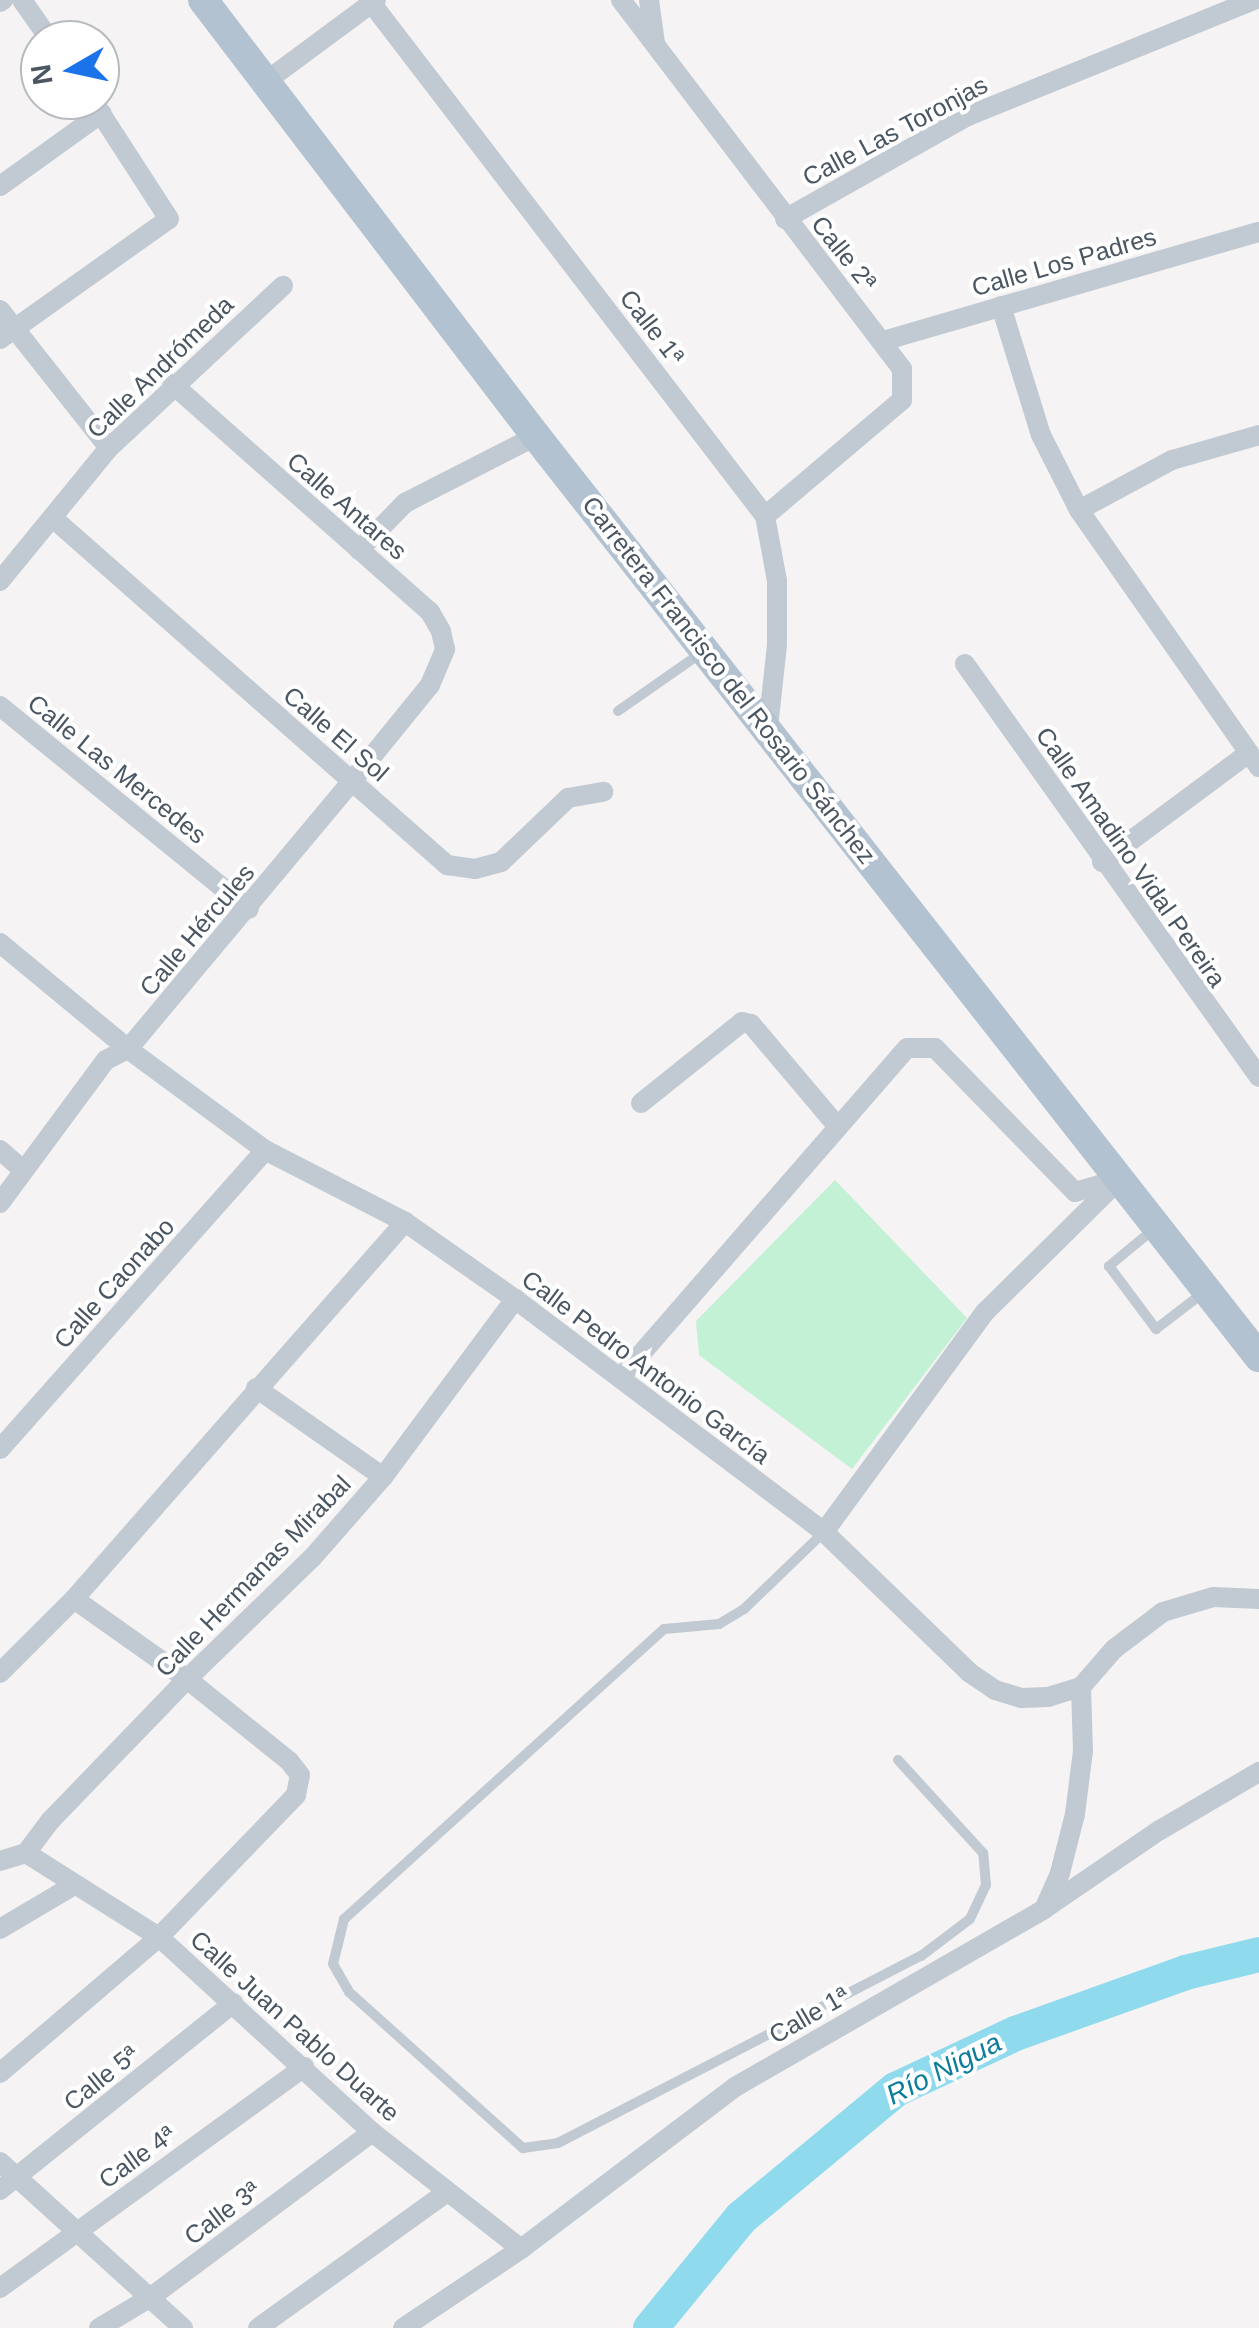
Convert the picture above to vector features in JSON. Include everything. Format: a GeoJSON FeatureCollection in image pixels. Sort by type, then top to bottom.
{"type":"FeatureCollection","features":[{"type":"Feature","properties":{"kind":"main road","name":"Carretera Francisco del Rosario Sánchez"},"geometry":{"type":"LineString","coordinates":[[203,0],[536,436],[1259,1357]]}},
{"type":"Feature","properties":{"kind":"street","name":"Calle 2ª"},"geometry":{"type":"LineString","coordinates":[[620,0],[902,369],[902,400],[766,516]]}},
{"type":"Feature","properties":{"kind":"street"},"geometry":{"type":"LineString","coordinates":[[649,0],[656,46]]}},
{"type":"Feature","properties":{"kind":"street","name":"Calle Las Toronjas"},"geometry":{"type":"LineString","coordinates":[[784,219],[968,116],[1253,0]]}},
{"type":"Feature","properties":{"kind":"street"},"geometry":{"type":"LineString","coordinates":[[265,82],[372,1]]}},
{"type":"Feature","properties":{"kind":"street","name":"Calle 1ª"},"geometry":{"type":"LineString","coordinates":[[372,1],[766,516],[777,581],[777,645],[768,728]]}},
{"type":"Feature","properties":{"kind":"street"},"geometry":{"type":"LineString","coordinates":[[0,186],[81,120]]}},
{"type":"Feature","properties":{"kind":"street"},"geometry":{"type":"LineString","coordinates":[[7,334],[169,219],[106,120]]}},
{"type":"Feature","properties":{"kind":"street","name":"Calle Los Padres"},"geometry":{"type":"LineString","coordinates":[[883,341],[1259,232]]}},
{"type":"Feature","properties":{"kind":"street","name":"Calle Andrómeda"},"geometry":{"type":"LineString","coordinates":[[0,581],[109,448],[172,384],[283,286]]}},
{"type":"Feature","properties":{"kind":"street"},"geometry":{"type":"LineString","coordinates":[[1001,306],[1041,436],[1079,510],[1254,760],[1102,862]]}},
{"type":"Feature","properties":{"kind":"street"},"geometry":{"type":"LineString","coordinates":[[0,310],[7,334],[109,448]]}},
{"type":"Feature","properties":{"kind":"street","name":"Calle Antares"},"geometry":{"type":"LineString","coordinates":[[172,384],[430,612],[442,630],[446,650],[441,668],[430,684]]}},
{"type":"Feature","properties":{"kind":"street"},"geometry":{"type":"LineString","coordinates":[[1079,510],[1172,460],[1259,435]]}},
{"type":"Feature","properties":{"kind":"street"},"geometry":{"type":"LineString","coordinates":[[358,550],[405,503],[536,436]]}},
{"type":"Feature","properties":{"kind":"street","name":"Calle El Sol"},"geometry":{"type":"LineString","coordinates":[[54,519],[447,865],[475,869],[501,862],[568,798],[602,792]]}},
{"type":"Feature","properties":{"kind":"street","name":"Calle Amadino Vidal Pereira"},"geometry":{"type":"LineString","coordinates":[[965,664],[1259,1078]]}},
{"type":"Feature","properties":{"kind":"street","name":"Calle Hércules"},"geometry":{"type":"LineString","coordinates":[[0,1202],[106,1060],[128,1050],[430,684]]}},
{"type":"Feature","properties":{"kind":"street","name":"Calle Las Mercedes"},"geometry":{"type":"LineString","coordinates":[[0,706],[249,908]]}},
{"type":"Feature","properties":{"kind":"street","name":"Calle Pedro Antonio García"},"geometry":{"type":"LineString","coordinates":[[0,943],[128,1050],[265,1150],[405,1222],[620,1378],[824,1532],[970,1673],[995,1690],[1022,1698],[1048,1697],[1082,1687]]}},
{"type":"Feature","properties":{"kind":"street"},"geometry":{"type":"LineString","coordinates":[[641,1103],[742,1022],[751,1024],[838,1127]]}},
{"type":"Feature","properties":{"kind":"street"},"geometry":{"type":"LineString","coordinates":[[620,1378],[907,1048],[935,1048],[1074,1192],[1120,1178]]}},
{"type":"Feature","properties":{"kind":"street"},"geometry":{"type":"LineString","coordinates":[[0,1150],[22,1170]]}},
{"type":"Feature","properties":{"kind":"street","name":"Calle Caonabo"},"geometry":{"type":"LineString","coordinates":[[0,1448],[265,1150]]}},
{"type":"Feature","properties":{"kind":"street"},"geometry":{"type":"LineString","coordinates":[[824,1532],[986,1312],[1120,1178]]}},
{"type":"Feature","properties":{"kind":"street"},"geometry":{"type":"LineString","coordinates":[[0,1673],[74,1599],[405,1222]]}},
{"type":"Feature","properties":{"kind":"street","name":"Calle Hermanas Mirabal"},"geometry":{"type":"LineString","coordinates":[[26,1854],[50,1821],[187,1678],[312,1558],[383,1477],[515,1299]]}},
{"type":"Feature","properties":{"kind":"street"},"geometry":{"type":"LineString","coordinates":[[256,1388],[383,1477]]}},
{"type":"Feature","properties":{"kind":"street"},"geometry":{"type":"LineString","coordinates":[[1044,1909],[1060,1873],[1075,1814],[1083,1751],[1082,1687],[1114,1649],[1163,1612],[1213,1597],[1259,1599]]}},
{"type":"Feature","properties":{"kind":"street"},"geometry":{"type":"LineString","coordinates":[[0,2073],[160,1936],[296,1795],[300,1775],[289,1761],[187,1678],[74,1599]]}},
{"type":"Feature","properties":{"kind":"street","name":"Calle 1ª"},"geometry":{"type":"LineString","coordinates":[[402,2328],[521,2249],[736,2086],[1044,1909],[1160,1830],[1259,1772]]}},
{"type":"Feature","properties":{"kind":"street"},"geometry":{"type":"LineString","coordinates":[[0,1860],[26,1854]]}},
{"type":"Feature","properties":{"kind":"street","name":"Calle Juan Pablo Duarte"},"geometry":{"type":"LineString","coordinates":[[26,1854],[160,1936],[372,2132],[521,2249]]}},
{"type":"Feature","properties":{"kind":"street"},"geometry":{"type":"LineString","coordinates":[[0,1930],[74,1885]]}},
{"type":"Feature","properties":{"kind":"street","name":"Calle 5ª"},"geometry":{"type":"LineString","coordinates":[[0,2190],[233,2003]]}},
{"type":"Feature","properties":{"kind":"street","name":"Calle 4ª"},"geometry":{"type":"LineString","coordinates":[[0,2288],[304,2067]]}},
{"type":"Feature","properties":{"kind":"street","name":"Calle 3ª"},"geometry":{"type":"LineString","coordinates":[[99,2328],[152,2296],[372,2132]]}},
{"type":"Feature","properties":{"kind":"street"},"geometry":{"type":"LineString","coordinates":[[0,2162],[80,2230],[183,2328]]}},
{"type":"Feature","properties":{"kind":"street"},"geometry":{"type":"LineString","coordinates":[[258,2328],[446,2193]]}},
{"type":"Feature","properties":{"kind":"lane"},"geometry":{"type":"LineString","coordinates":[[618,711],[706,650]]}},
{"type":"Feature","properties":{"kind":"lane"},"geometry":{"type":"LineString","coordinates":[[1157,1226],[1109,1266],[1156,1329],[1207,1289]]}},
{"type":"Feature","properties":{"kind":"lane"},"geometry":{"type":"LineString","coordinates":[[824,1532],[719,1624],[664,1629],[344,1919],[333,1964],[349,1992],[523,2148],[558,2143],[922,1956],[970,1919],[986,1885],[982,1853],[898,1760]]}},
{"type":"Feature","properties":{"kind":"green space"},"geometry":{"type":"Polygon","coordinates":[[[835,1180],[967,1318],[852,1469],[699,1355],[696,1321],[835,1180]]]}},
{"type":"Feature","properties":{"kind":"waterway","name":"Río Nigua"},"geometry":{"type":"LineString","coordinates":[[650,2328],[741,2217],[895,2089],[1015,2033],[1185,1972],[1259,1954]]}}]}
